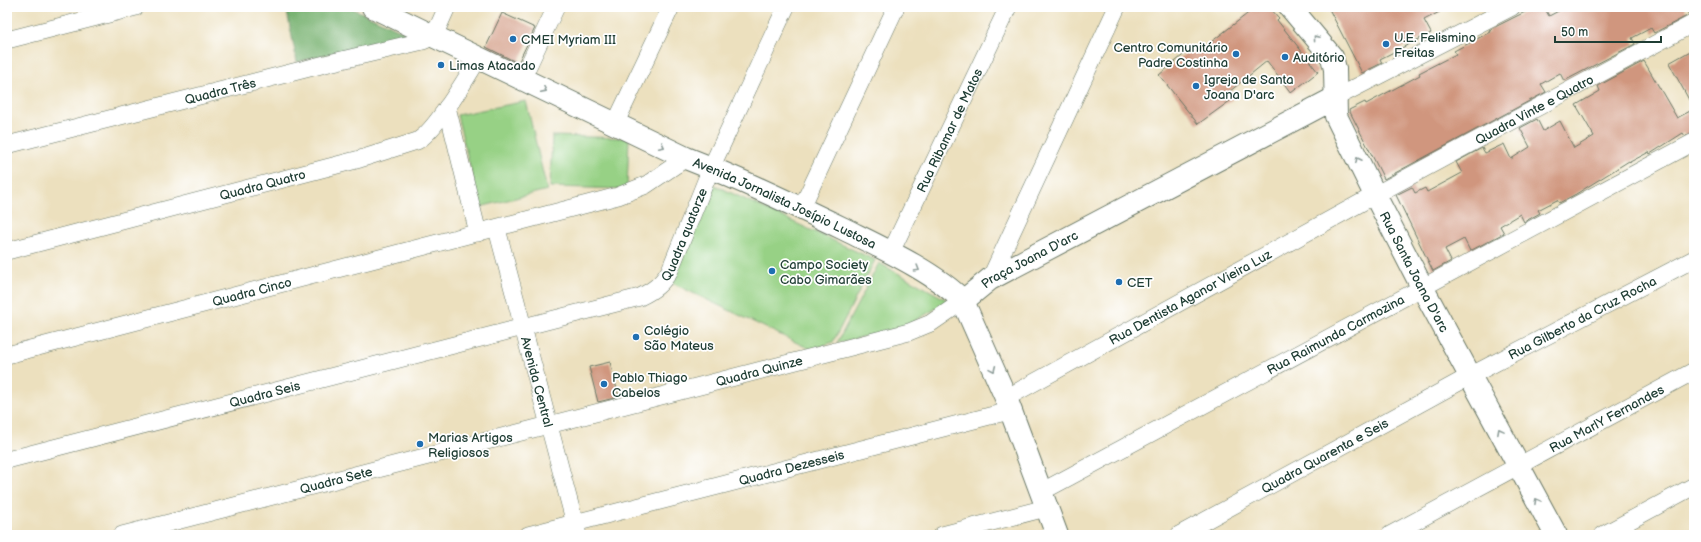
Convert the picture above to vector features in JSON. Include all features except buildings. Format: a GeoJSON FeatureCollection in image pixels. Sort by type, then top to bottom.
{"type":"FeatureCollection","features":[{"type":"Feature","properties":{"kind":"street"},"geometry":{"type":"LineString","coordinates":[[7,40],[136,7]]}},
{"type":"Feature","properties":{"kind":"street","name":"Avenida Jornalista Josípio Lustosa"},"geometry":{"type":"LineString","coordinates":[[373,7],[478,59],[686,158],[801,209],[891,252],[953,291],[963,301],[1008,405],[1057,535]]}},
{"type":"Feature","properties":{"kind":"street"},"geometry":{"type":"LineString","coordinates":[[434,36],[447,7]]}},
{"type":"Feature","properties":{"kind":"street"},"geometry":{"type":"LineString","coordinates":[[522,79],[556,7]]}},
{"type":"Feature","properties":{"kind":"street"},"geometry":{"type":"LineString","coordinates":[[615,124],[671,7]]}},
{"type":"Feature","properties":{"kind":"street","name":"Quadra quatorze"},"geometry":{"type":"LineString","coordinates":[[522,326],[640,297],[655,289],[663,282],[670,270],[710,168],[786,7]]}},
{"type":"Feature","properties":{"kind":"street"},"geometry":{"type":"LineString","coordinates":[[801,209],[896,7]]}},
{"type":"Feature","properties":{"kind":"street","name":"Rua Ribamar de Matos"},"geometry":{"type":"LineString","coordinates":[[891,252],[1008,7]]}},
{"type":"Feature","properties":{"kind":"street","name":"Praça Joana D'arc"},"geometry":{"type":"LineString","coordinates":[[990,279],[1117,7]]}},
{"type":"Feature","properties":{"kind":"street","name":"Rua Santa Joana D'arc"},"geometry":{"type":"LineString","coordinates":[[1290,7],[1332,58],[1335,69],[1336,116],[1422,287],[1556,535]]}},
{"type":"Feature","properties":{"kind":"street"},"geometry":{"type":"LineString","coordinates":[[1335,98],[1512,7]]}},
{"type":"Feature","properties":{"kind":"street","name":"Quadra Vinte e Quatro"},"geometry":{"type":"LineString","coordinates":[[1375,195],[1694,23]]}},
{"type":"Feature","properties":{"kind":"street","name":"Quadra Três"},"geometry":{"type":"LineString","coordinates":[[7,145],[329,62],[412,44],[434,36]]}},
{"type":"Feature","properties":{"kind":"street","name":"Quadra Quatro"},"geometry":{"type":"LineString","coordinates":[[7,251],[389,151],[424,137],[447,107],[478,59]]}},
{"type":"Feature","properties":{"kind":"street","name":"Praça Joana D'arc"},"geometry":{"type":"LineString","coordinates":[[990,279],[1335,98]]}},
{"type":"Feature","properties":{"kind":"street"},"geometry":{"type":"LineString","coordinates":[[447,107],[478,233]]}},
{"type":"Feature","properties":{"kind":"street","name":"Rua Raimunda Carmozina"},"geometry":{"type":"LineString","coordinates":[[942,535],[1044,500],[1422,287],[1694,142]]}},
{"type":"Feature","properties":{"kind":"street"},"geometry":{"type":"LineString","coordinates":[[497,229],[618,196],[646,185],[686,158]]}},
{"type":"Feature","properties":{"kind":"street","name":"Rua Dentista Aganor Vieira Luz"},"geometry":{"type":"LineString","coordinates":[[1008,405],[1375,195]]}},
{"type":"Feature","properties":{"kind":"street","name":"Quadra Cinco"},"geometry":{"type":"LineString","coordinates":[[7,355],[497,229]]}},
{"type":"Feature","properties":{"kind":"street","name":"Avenida Central"},"geometry":{"type":"LineString","coordinates":[[497,229],[576,529]]}},
{"type":"Feature","properties":{"kind":"street","name":"Rua Gilberto da Cruz Rocha"},"geometry":{"type":"LineString","coordinates":[[1470,376],[1694,259]]}},
{"type":"Feature","properties":{"kind":"street"},"geometry":{"type":"LineString","coordinates":[[963,301],[990,279]]}},
{"type":"Feature","properties":{"kind":"street","name":"Quadra Quinze"},"geometry":{"type":"LineString","coordinates":[[550,426],[909,332],[931,323],[963,301]]}},
{"type":"Feature","properties":{"kind":"street","name":"Quadra Seis"},"geometry":{"type":"LineString","coordinates":[[7,460],[522,326]]}},
{"type":"Feature","properties":{"kind":"street","name":"Rua MarlY Fernandes"},"geometry":{"type":"LineString","coordinates":[[1518,466],[1694,371]]}},
{"type":"Feature","properties":{"kind":"street","name":"Quadra Quarenta e Seis"},"geometry":{"type":"LineString","coordinates":[[1179,535],[1470,376]]}},
{"type":"Feature","properties":{"kind":"street","name":"Quadra Dezesseis"},"geometry":{"type":"LineString","coordinates":[[528,535],[576,529],[1008,405]]}},
{"type":"Feature","properties":{"kind":"street","name":"Quadra Sete"},"geometry":{"type":"LineString","coordinates":[[122,535],[550,426]]}},
{"type":"Feature","properties":{"kind":"street"},"geometry":{"type":"LineString","coordinates":[[1390,535],[1518,466]]}},
{"type":"Feature","properties":{"kind":"street"},"geometry":{"type":"LineString","coordinates":[[1603,535],[1694,486]]}},
{"type":"Feature","properties":{"kind":"green space"},"geometry":{"type":"Polygon","coordinates":[[[286,7],[349,7],[409,34],[297,62],[286,7]]]}},
{"type":"Feature","properties":{"kind":"green space"},"geometry":{"type":"Polygon","coordinates":[[[526,101],[547,190],[480,207],[457,115],[526,101]]]}},
{"type":"Feature","properties":{"kind":"green space"},"geometry":{"type":"Polygon","coordinates":[[[552,136],[629,138],[627,189],[550,187],[552,136]]]}},
{"type":"Feature","properties":{"kind":"green space","name":"Campo Society Cabo Gimarães"},"geometry":{"type":"Polygon","coordinates":[[[710,183],[875,260],[833,342],[812,350],[670,282],[710,183]]]}},
{"type":"Feature","properties":{"kind":"green space"},"geometry":{"type":"Polygon","coordinates":[[[879,263],[949,301],[904,327],[837,343],[879,263]]]}},
{"type":"Feature","properties":{"kind":"place","name":"CMEI Myriam III"},"geometry":{"type":"Point","coordinates":[513,39]}},
{"type":"Feature","properties":{"kind":"place","name":"U.E. Felismino Freitas"},"geometry":{"type":"Point","coordinates":[1386,44]}},
{"type":"Feature","properties":{"kind":"place","name":"Centro Comunitário Padre Costinha"},"geometry":{"type":"Point","coordinates":[1236,54]}},
{"type":"Feature","properties":{"kind":"place","name":"Auditório"},"geometry":{"type":"Point","coordinates":[1285,57]}},
{"type":"Feature","properties":{"kind":"place","name":"Limas Atacado"},"geometry":{"type":"Point","coordinates":[441,65]}},
{"type":"Feature","properties":{"kind":"place","name":"Igreja de Santa Joana D'arc"},"geometry":{"type":"Point","coordinates":[1196,86]}},
{"type":"Feature","properties":{"kind":"place","name":"Campo Society Cabo Gimarães"},"geometry":{"type":"Point","coordinates":[772,271]}},
{"type":"Feature","properties":{"kind":"place","name":"CET"},"geometry":{"type":"Point","coordinates":[1119,282]}},
{"type":"Feature","properties":{"kind":"place","name":"Colégio São Mateus"},"geometry":{"type":"Point","coordinates":[636,337]}},
{"type":"Feature","properties":{"kind":"place","name":"Pablo Thiago Cabelos"},"geometry":{"type":"Point","coordinates":[604,384]}},
{"type":"Feature","properties":{"kind":"place","name":"Marias Artigos Religiosos"},"geometry":{"type":"Point","coordinates":[420,444]}}]}
